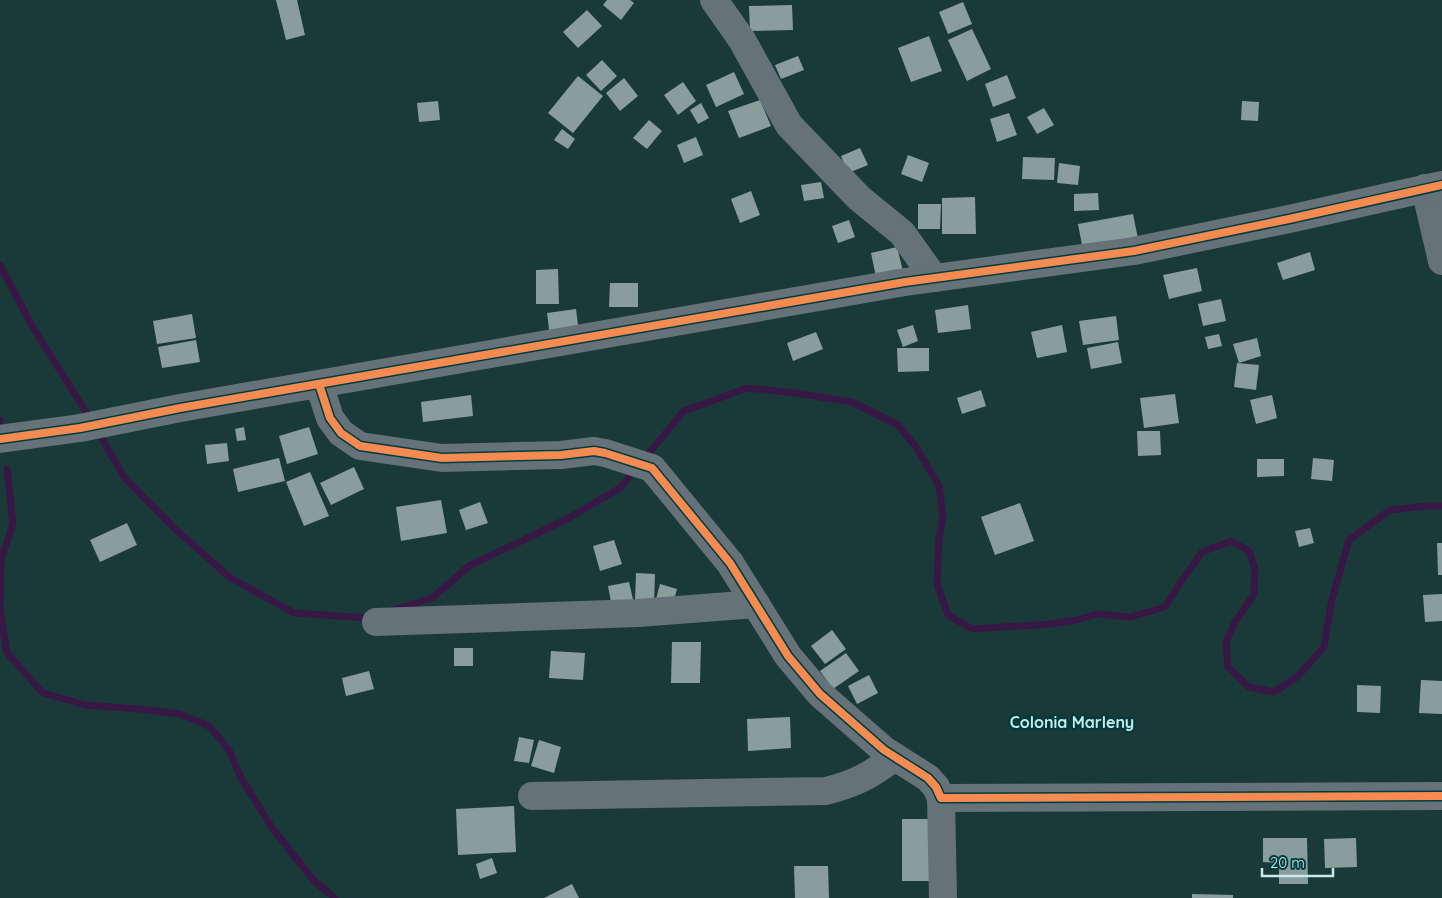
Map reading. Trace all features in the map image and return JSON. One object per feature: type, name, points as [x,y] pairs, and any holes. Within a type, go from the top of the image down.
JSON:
[{"type":"street","points":[[714,0],[742,40],[789,125],[859,198],[902,233],[934,278]]},
{"type":"street","points":[[0,439],[80,428],[180,408],[934,278],[1134,251],[1289,219],[1434,186],[1442,261]]},
{"type":"street","points":[[319,384],[330,418],[341,433],[360,446],[442,458],[561,455],[594,451],[652,468],[730,563],[788,656],[820,694],[884,750],[928,778],[936,787],[941,798],[943,898]]},
{"type":"street","points":[[376,622],[638,613],[756,604]]},
{"type":"street","points":[[532,796],[826,790],[848,785],[869,776],[895,757]]},
{"type":"street","points":[[941,798],[1442,796]]},
{"type":"building","points":[[276,0],[297,0],[305,35],[286,40]]},
{"type":"building","points":[[607,0],[630,0],[634,3],[621,20],[603,5]]},
{"type":"building","points":[[963,2],[972,24],[948,34],[939,12]]},
{"type":"building","points":[[792,5],[793,30],[750,31],[749,6]]},
{"type":"building","points":[[587,10],[602,26],[578,48],[563,32]]},
{"type":"building","points":[[972,29],[991,69],[967,81],[948,40]]},
{"type":"building","points":[[929,36],[942,71],[911,82],[898,48]]},
{"type":"building","points":[[798,56],[804,70],[781,79],[775,65]]},
{"type":"building","points":[[602,60],[617,76],[601,91],[586,75]]},
{"type":"building","points":[[734,72],[744,94],[716,107],[706,85]]},
{"type":"building","points":[[1007,75],[1016,98],[993,107],[985,84]]},
{"type":"building","points":[[578,76],[603,96],[573,133],[548,113]]},
{"type":"building","points":[[624,78],[638,96],[620,111],[606,93]]},
{"type":"building","points":[[683,82],[696,101],[678,115],[664,95]]},
{"type":"building","points":[[760,100],[771,126],[739,138],[728,111]]},
{"type":"building","points":[[438,101],[440,120],[419,122],[417,103]]},
{"type":"building","points":[[1242,101],[1259,102],[1258,121],[1241,120]]},
{"type":"building","points":[[701,103],[709,118],[698,124],[690,110]]},
{"type":"building","points":[[1044,108],[1054,125],[1037,134],[1027,117]]},
{"type":"building","points":[[1009,113],[1017,135],[997,142],[990,119]]},
{"type":"building","points":[[649,120],[662,131],[647,149],[633,138]]},
{"type":"building","points":[[562,129],[575,139],[568,149],[554,140]]},
{"type":"building","points":[[696,137],[703,155],[684,163],[677,145]]},
{"type":"building","points":[[860,148],[868,165],[848,173],[841,156]]},
{"type":"building","points":[[908,155],[929,163],[922,182],[901,174]]},
{"type":"building","points":[[1023,157],[1055,158],[1054,180],[1022,179]]},
{"type":"building","points":[[1059,163],[1080,166],[1078,185],[1057,183]]},
{"type":"building","points":[[821,182],[824,198],[804,201],[801,185]]},
{"type":"building","points":[[751,191],[760,215],[740,223],[731,199]]},
{"type":"building","points":[[1098,193],[1099,210],[1074,211],[1074,194]]},
{"type":"building","points":[[975,197],[976,234],[942,234],[942,198]]},
{"type":"building","points":[[918,204],[941,204],[940,229],[918,229]]},
{"type":"building","points":[[1133,214],[1138,239],[1083,250],[1078,224]]},
{"type":"building","points":[[849,220],[855,237],[838,243],[832,226]]},
{"type":"building","points":[[897,247],[903,271],[876,277],[871,253]]},
{"type":"building","points":[[1310,252],[1315,270],[1283,280],[1277,263]]},
{"type":"building","points":[[1197,268],[1202,291],[1169,299],[1163,275]]},
{"type":"building","points":[[558,269],[559,304],[536,304],[536,270]]},
{"type":"building","points":[[610,283],[638,283],[638,307],[609,307]]},
{"type":"building","points":[[1221,299],[1226,321],[1203,326],[1198,304]]},
{"type":"building","points":[[968,305],[971,329],[938,333],[935,310]]},
{"type":"building","points":[[576,309],[579,333],[550,337],[547,313]]},
{"type":"building","points":[[192,314],[196,338],[157,344],[153,321]]},
{"type":"building","points":[[1116,316],[1119,340],[1083,345],[1079,321]]},
{"type":"building","points":[[913,325],[918,341],[903,347],[897,330]]},
{"type":"building","points":[[1062,325],[1067,352],[1037,358],[1031,332]]},
{"type":"building","points":[[816,332],[823,349],[793,361],[787,343]]},
{"type":"building","points":[[1219,334],[1222,346],[1208,349],[1205,337]]},
{"type":"building","points":[[1257,338],[1261,356],[1239,363],[1233,344]]},
{"type":"building","points":[[196,340],[200,362],[162,368],[158,347]]},
{"type":"building","points":[[1118,342],[1122,363],[1091,369],[1087,348]]},
{"type":"building","points":[[897,348],[929,348],[929,371],[898,372]]},
{"type":"building","points":[[1237,363],[1259,365],[1256,390],[1234,387]]},
{"type":"building","points":[[981,390],[986,406],[962,414],[957,398]]},
{"type":"building","points":[[1175,394],[1179,423],[1144,428],[1140,398]]},
{"type":"building","points":[[471,395],[473,416],[423,422],[421,402]]},
{"type":"building","points":[[1272,395],[1277,418],[1256,424],[1250,400]]},
{"type":"building","points":[[244,427],[246,440],[237,441],[235,429]]},
{"type":"building","points":[[309,427],[318,454],[287,464],[279,436]]},
{"type":"building","points":[[1137,431],[1160,431],[1161,455],[1138,456]]},
{"type":"building","points":[[227,443],[229,461],[207,464],[205,445]]},
{"type":"building","points":[[279,458],[285,481],[238,492],[233,469]]},
{"type":"building","points":[[1313,458],[1334,460],[1332,481],[1311,479]]},
{"type":"building","points":[[1257,459],[1284,459],[1284,476],[1257,477]]},
{"type":"building","points":[[354,467],[364,489],[331,505],[320,483]]},
{"type":"building","points":[[310,472],[329,516],[304,526],[286,482]]},
{"type":"building","points":[[441,500],[447,533],[401,541],[396,507]]},
{"type":"building","points":[[480,502],[488,523],[466,530],[459,510]]},
{"type":"building","points":[[1020,503],[1034,541],[995,555],[981,517]]},
{"type":"building","points":[[127,523],[137,545],[100,562],[90,540]]},
{"type":"building","points":[[1310,528],[1314,543],[1299,547],[1295,531]]},
{"type":"building","points":[[614,540],[622,564],[600,571],[593,546]]},
{"type":"building","points":[[1437,543],[1442,543],[1442,575],[1438,575]]},
{"type":"building","points":[[636,573],[655,574],[654,603],[635,602]]},
{"type":"building","points":[[629,582],[635,608],[613,613],[608,586]]},
{"type":"building","points":[[660,584],[677,589],[673,604],[656,599]]},
{"type":"building","points":[[1442,594],[1442,621],[1425,622],[1423,595]]},
{"type":"building","points":[[832,630],[846,649],[825,664],[811,646]]},
{"type":"building","points":[[672,642],[701,642],[700,683],[671,683]]},
{"type":"building","points":[[454,648],[473,648],[473,666],[454,666]]},
{"type":"building","points":[[551,651],[585,653],[583,680],[549,678]]},
{"type":"building","points":[[846,653],[859,671],[833,689],[820,671]]},
{"type":"building","points":[[369,671],[374,689],[346,696],[342,678]]},
{"type":"building","points":[[869,675],[878,693],[857,704],[848,686]]},
{"type":"building","points":[[1421,680],[1442,681],[1442,714],[1419,713]]},
{"type":"building","points":[[1357,685],[1381,686],[1380,713],[1357,712]]},
{"type":"building","points":[[790,717],[791,748],[748,751],[747,719]]},
{"type":"building","points":[[519,737],[534,740],[529,763],[514,761]]},
{"type":"building","points":[[539,740],[561,747],[554,773],[531,766]]},
{"type":"building","points":[[514,806],[516,852],[458,855],[456,809]]},
{"type":"building","points":[[902,819],[931,819],[931,881],[902,881]]},
{"type":"building","points":[[1263,838],[1307,838],[1308,884],[1279,884],[1279,863],[1263,862]]},
{"type":"building","points":[[1356,838],[1357,867],[1325,868],[1324,839]]},
{"type":"building","points":[[492,858],[497,873],[480,879],[476,864]]},
{"type":"building","points":[[794,866],[828,866],[829,898],[795,898]]},
{"type":"building","points":[[572,884],[579,898],[544,898]]},
{"type":"building","points":[[1192,894],[1233,895],[1233,898],[1192,898]]},
{"type":"waterway","points":[[0,265],[32,326],[91,420]]},
{"type":"waterway","points":[[644,459],[684,411],[747,388],[796,393],[852,402],[898,425],[916,447],[939,486],[943,517],[939,539],[937,584],[948,615],[972,629],[1050,624],[1097,614],[1130,617],[1165,607],[1202,552],[1231,541],[1249,551],[1255,569],[1254,594],[1235,622],[1226,643],[1228,667],[1249,687],[1274,692],[1297,677],[1324,647],[1332,599],[1349,540],[1390,510],[1442,506]]},
{"type":"waterway","points":[[0,420],[0,425]]},
{"type":"waterway","points":[[98,432],[124,477],[172,526],[229,577],[294,613],[371,617]]},
{"type":"waterway","points":[[7,469],[13,524],[1,559],[0,610],[7,653],[43,693],[85,705],[180,714],[209,726],[229,750],[241,778],[273,829],[314,881],[335,898]]},
{"type":"waterway","points":[[393,610],[432,598],[469,566],[567,519],[620,488],[635,469]]},
{"type":"cycle path","points":[[0,439],[80,428],[180,408],[905,282],[1134,251],[1442,185]]},
{"type":"cycle path","points":[[319,384],[330,418],[341,433],[360,446],[442,458],[561,455],[594,451],[652,468],[730,563],[788,656],[820,694],[884,750],[928,778],[936,787],[941,798],[1442,796]]},
{"type":"district","name":"Colonia Marleny","points":[[1072,722]]}]
